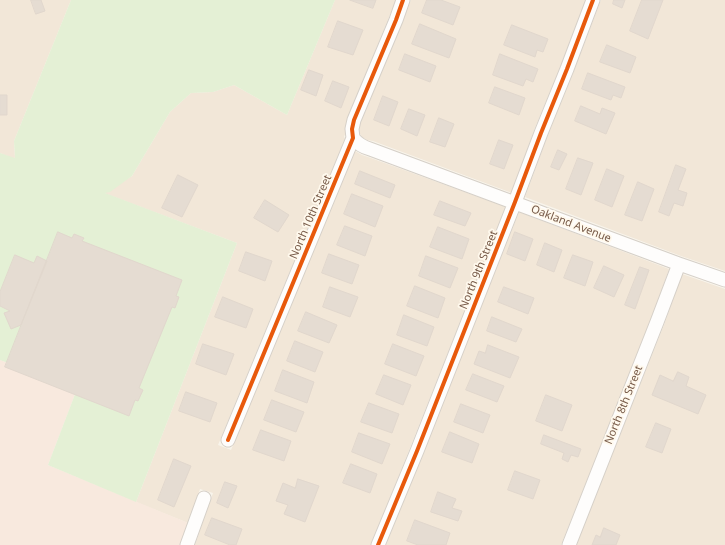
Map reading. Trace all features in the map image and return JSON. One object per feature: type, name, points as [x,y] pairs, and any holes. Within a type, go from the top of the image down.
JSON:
[{"type":"street","name":"North 10th Street","points":[[228,440],[353,138],[352,129],[354,120],[403,0]]},
{"type":"street","name":"North 9th Street","points":[[378,545],[515,202],[593,0]]},
{"type":"street","name":"Oakland Avenue","points":[[353,138],[364,148],[725,280]]},
{"type":"street","name":"North 8th Street","points":[[569,545],[679,264]]},
{"type":"street","points":[[187,545],[204,498]]},
{"type":"shaded area","points":[[0,0],[71,0],[14,141],[15,159],[0,153]]},
{"type":"shaded area","points":[[335,0],[396,0],[348,117],[345,127],[345,139],[218,445],[231,450],[355,151],[362,155],[506,207],[371,545],[195,545],[213,493],[200,489],[188,523],[136,502],[237,243],[104,193],[132,176],[170,112],[191,93],[213,92],[234,85],[287,115]]},
{"type":"shaded area","points":[[411,0],[586,0],[561,66],[534,130],[512,193],[367,140],[360,134],[359,128],[361,122]]},
{"type":"shaded area","points":[[601,0],[725,0],[725,271],[681,256],[525,197]]},
{"type":"shaded area","points":[[519,212],[669,269],[651,320],[561,545],[386,545],[423,453]]},
{"type":"shaded area","points":[[682,274],[725,289],[725,545],[576,545],[664,325]]},
{"type":"shaded area","points":[[0,360],[77,389],[48,465],[188,523],[180,545],[0,545]]},
{"type":"green space","points":[[71,0],[335,0],[287,115],[234,85],[213,92],[191,93],[170,112],[132,176],[110,192],[105,193],[237,243],[136,502],[48,465],[77,389],[0,360],[0,153],[15,158],[14,141]]},
{"type":"building","points":[[31,0],[41,0],[45,11],[36,14]]},
{"type":"building","points":[[350,0],[376,0],[373,8]]},
{"type":"building","points":[[427,0],[441,0],[460,7],[453,25],[422,13]]},
{"type":"building","points":[[614,0],[625,0],[622,8],[613,4]]},
{"type":"building","points":[[642,0],[663,0],[648,39],[630,31]]},
{"type":"building","points":[[338,21],[363,30],[353,55],[328,47]]},
{"type":"building","points":[[420,24],[456,39],[449,58],[412,44]]},
{"type":"building","points":[[512,25],[548,39],[543,52],[537,50],[535,57],[504,45]]},
{"type":"building","points":[[607,45],[636,57],[630,73],[600,62]]},
{"type":"building","points":[[405,54],[436,66],[430,82],[399,70]]},
{"type":"building","points":[[500,54],[538,69],[533,82],[526,79],[523,86],[493,75]]},
{"type":"building","points":[[309,70],[323,75],[316,96],[301,90]]},
{"type":"building","points":[[588,73],[625,87],[621,98],[613,95],[611,100],[582,89]]},
{"type":"building","points":[[333,81],[349,87],[341,108],[325,101]]},
{"type":"building","points":[[495,87],[525,98],[519,115],[489,103]]},
{"type":"building","points":[[0,95],[7,95],[7,115],[0,115]]},
{"type":"building","points":[[383,96],[398,102],[389,126],[374,120]]},
{"type":"building","points":[[581,106],[600,114],[602,108],[615,113],[606,134],[575,121]]},
{"type":"building","points":[[409,109],[425,115],[417,136],[401,129]]},
{"type":"building","points":[[439,118],[454,124],[445,147],[430,142]]},
{"type":"building","points":[[499,140],[513,145],[504,169],[490,164]]},
{"type":"building","points":[[558,150],[567,154],[559,170],[551,167]]},
{"type":"building","points":[[578,158],[593,163],[581,195],[566,189]]},
{"type":"building","points":[[676,165],[686,169],[678,190],[687,193],[683,206],[674,203],[669,216],[659,212]]},
{"type":"building","points":[[607,169],[624,176],[612,207],[595,200]]},
{"type":"building","points":[[360,171],[395,185],[390,198],[355,184]]},
{"type":"building","points":[[178,175],[198,185],[182,217],[162,208]]},
{"type":"building","points":[[638,182],[654,189],[642,221],[625,215]]},
{"type":"building","points":[[352,194],[383,206],[375,227],[344,214]]},
{"type":"building","points":[[265,200],[289,215],[278,232],[254,218]]},
{"type":"building","points":[[440,201],[471,213],[465,226],[434,215]]},
{"type":"building","points":[[345,226],[372,236],[365,256],[337,245]]},
{"type":"building","points":[[438,227],[469,239],[462,259],[430,247]]},
{"type":"building","points":[[58,232],[72,238],[74,234],[84,238],[82,241],[182,280],[176,296],[179,297],[175,308],[172,307],[139,388],[143,390],[138,401],[135,400],[129,416],[5,367]]},
{"type":"building","points":[[515,232],[533,239],[525,261],[507,254]]},
{"type":"building","points":[[545,243],[562,250],[554,272],[537,265]]},
{"type":"building","points":[[246,252],[272,261],[265,281],[239,271]]},
{"type":"building","points":[[329,254],[359,265],[352,284],[322,273]]},
{"type":"building","points":[[15,255],[34,263],[37,256],[47,261],[21,325],[11,329],[4,313],[10,311],[0,306],[0,292]]},
{"type":"building","points":[[573,255],[593,262],[585,286],[564,278]]},
{"type":"building","points":[[426,256],[458,268],[450,288],[419,276]]},
{"type":"building","points":[[604,266],[624,275],[614,297],[594,288]]},
{"type":"building","points":[[640,267],[649,270],[635,309],[625,305]]},
{"type":"building","points":[[415,286],[445,298],[438,318],[407,306]]},
{"type":"building","points":[[330,287],[358,297],[350,317],[323,307]]},
{"type":"building","points":[[504,287],[534,298],[528,314],[498,302]]},
{"type":"building","points":[[223,297],[253,309],[246,328],[215,317]]},
{"type":"building","points":[[306,312],[337,325],[329,343],[298,331]]},
{"type":"building","points":[[404,315],[434,327],[427,346],[397,335]]},
{"type":"building","points":[[492,317],[522,329],[516,342],[487,331]]},
{"type":"building","points":[[295,341],[323,352],[315,372],[287,361]]},
{"type":"building","points":[[203,344],[234,354],[226,375],[196,364]]},
{"type":"building","points":[[393,344],[424,356],[416,376],[385,364]]},
{"type":"building","points":[[488,345],[519,357],[510,378],[474,364],[479,351],[485,353]]},
{"type":"building","points":[[283,370],[314,382],[307,403],[275,391]]},
{"type":"building","points":[[678,372],[689,377],[686,386],[706,395],[698,414],[652,395],[660,375],[673,381]]},
{"type":"building","points":[[473,374],[504,386],[497,402],[466,390]]},
{"type":"building","points":[[384,375],[411,385],[403,405],[376,394]]},
{"type":"building","points":[[186,392],[217,403],[210,422],[179,411]]},
{"type":"building","points":[[546,395],[572,405],[562,431],[536,421]]},
{"type":"building","points":[[272,400],[304,412],[296,432],[264,420]]},
{"type":"building","points":[[369,403],[399,414],[392,433],[361,422]]},
{"type":"building","points":[[461,404],[490,415],[483,433],[454,422]]},
{"type":"building","points":[[656,423],[671,429],[662,453],[646,447]]},
{"type":"building","points":[[261,430],[291,441],[284,461],[253,450]]},
{"type":"building","points":[[450,432],[479,444],[472,463],[442,452]]},
{"type":"building","points":[[359,433],[390,444],[382,464],[352,452]]},
{"type":"building","points":[[544,435],[581,449],[578,457],[571,455],[568,462],[562,459],[564,453],[541,444]]},
{"type":"building","points":[[174,459],[191,466],[174,507],[158,500]]},
{"type":"building","points":[[351,464],[377,474],[370,493],[343,483]]},
{"type":"building","points":[[515,471],[540,480],[533,499],[508,490]]},
{"type":"building","points":[[298,479],[319,486],[305,522],[284,514],[288,505],[276,501],[283,483],[295,488]]},
{"type":"building","points":[[225,482],[237,486],[228,508],[217,503]]},
{"type":"building","points":[[438,492],[456,499],[452,508],[462,511],[458,521],[431,512]]},
{"type":"building","points":[[212,518],[242,529],[236,545],[230,545],[205,535]]},
{"type":"building","points":[[415,520],[450,533],[446,545],[418,545],[407,541]]},
{"type":"building","points":[[604,528],[620,535],[616,545],[592,545],[596,535],[600,537]]},
{"type":"cycle path","points":[[228,440],[353,138],[352,129],[354,120],[403,0]]},
{"type":"cycle path","points":[[378,545],[417,451],[593,0]]}]
